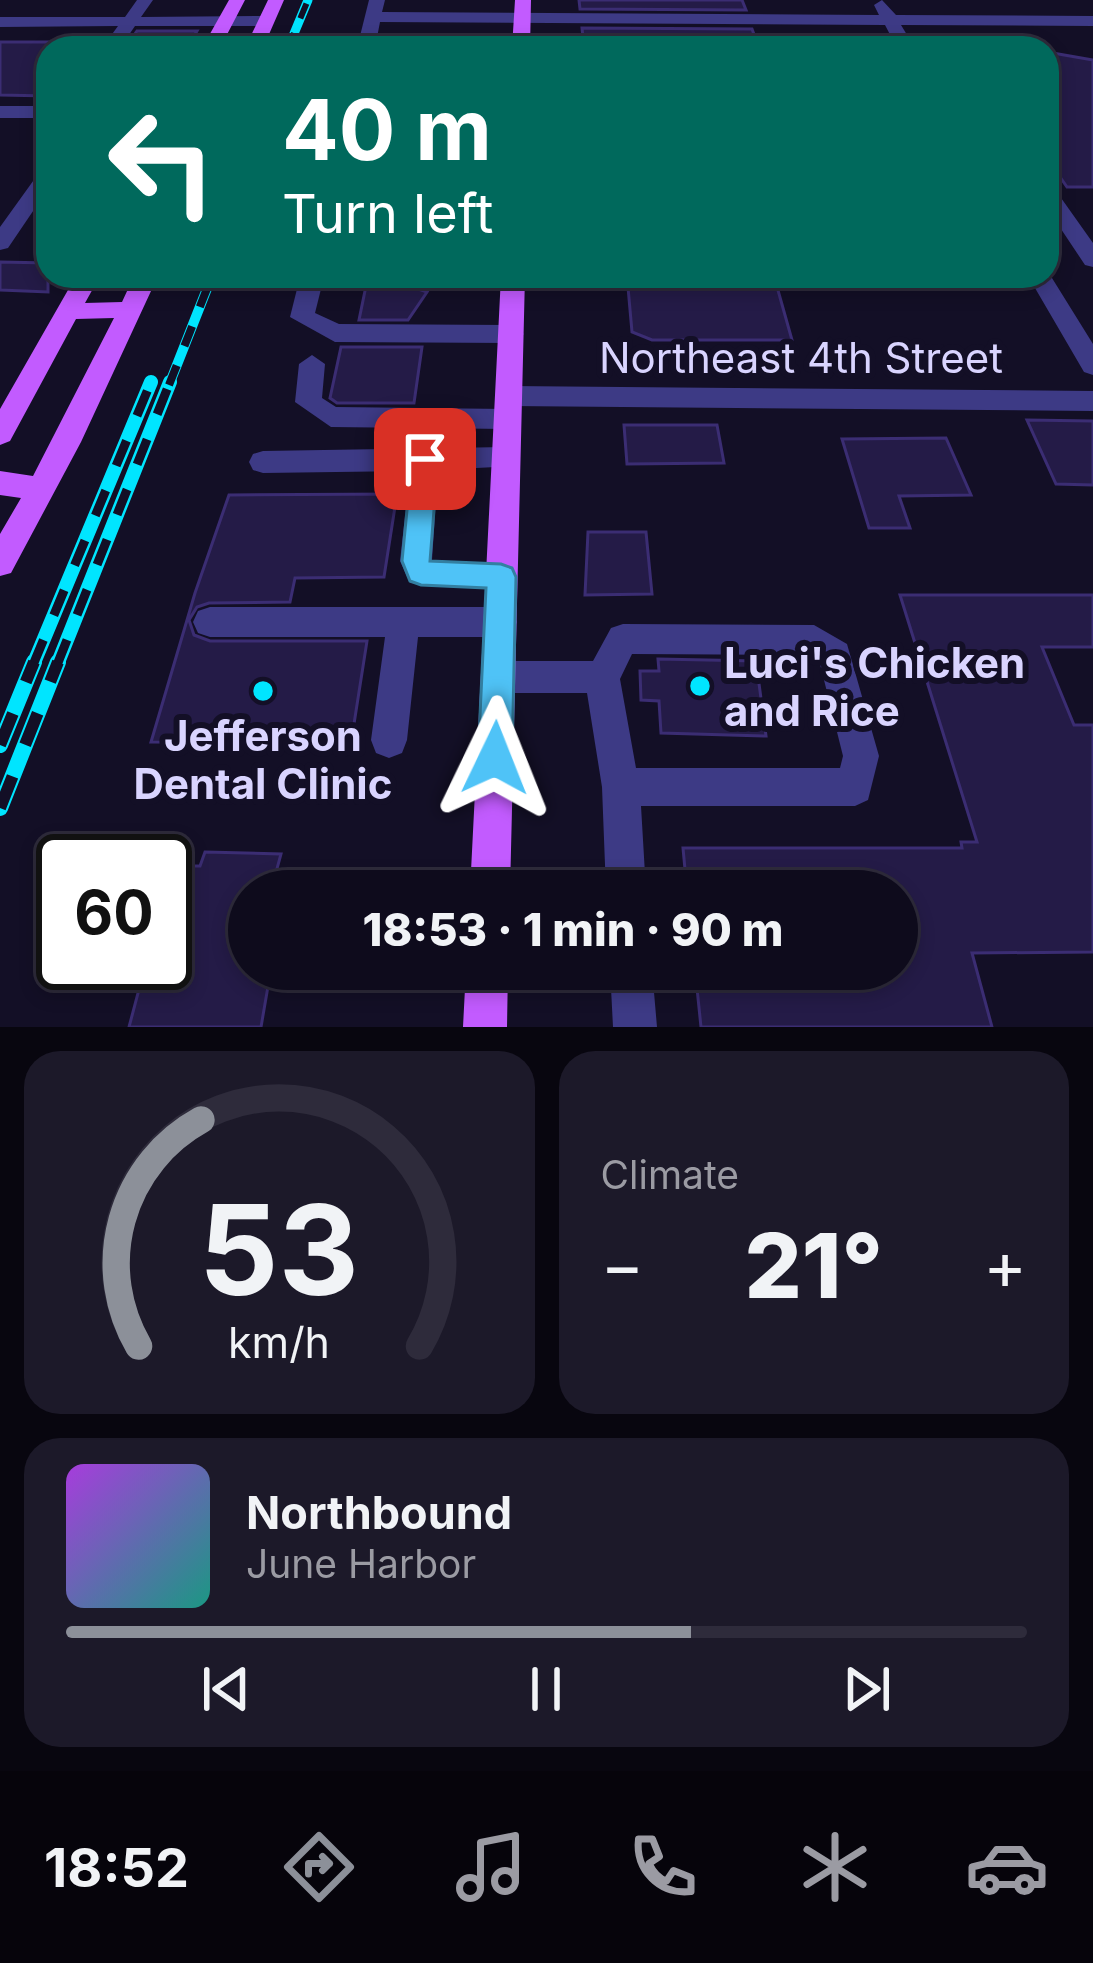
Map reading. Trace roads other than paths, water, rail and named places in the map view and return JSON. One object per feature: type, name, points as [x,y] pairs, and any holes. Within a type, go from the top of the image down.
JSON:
[{"type":"main road","points":[[218,36],[237,0]]},
{"type":"main road","points":[[259,36],[276,0]]},
{"type":"main road","points":[[0,434],[82,288]]},
{"type":"main road","points":[[0,563],[140,288]]},
{"type":"main road","points":[[491,870],[513,288]]},
{"type":"main road","points":[[70,310],[130,310]]},
{"type":"main road","points":[[0,483],[41,489]]},
{"type":"main road","points":[[485,1027],[486,990]]},
{"type":"street","points":[[0,20],[17,0]]},
{"type":"street","points":[[120,36],[145,0]]},
{"type":"street","points":[[656,0],[660,19]]},
{"type":"street","points":[[795,0],[804,20]]},
{"type":"street","points":[[836,0],[846,20]]},
{"type":"street","points":[[879,0],[899,36]]},
{"type":"street","points":[[993,1],[1006,21]]},
{"type":"street","points":[[375,8],[523,9],[660,19],[1093,21]]},
{"type":"street","points":[[0,20],[266,21]]},
{"type":"street","points":[[0,112],[36,112]]},
{"type":"street","points":[[0,243],[36,191]]},
{"type":"street","points":[[1059,210],[1093,260]]},
{"type":"street","points":[[309,288],[302,317],[335,333],[511,334]]},
{"type":"street","points":[[1047,288],[1093,366]]},
{"type":"street","name":"Northeast 4th Street","points":[[312,364],[308,402],[331,417],[508,408],[1093,401]]},
{"type":"street","points":[[263,462],[506,458]]},
{"type":"street","points":[[425,459],[416,561],[421,573],[501,577]]},
{"type":"street","points":[[211,622],[500,622]]},
{"type":"street","points":[[389,740],[403,622]]},
{"type":"street","points":[[621,787],[855,787],[861,756],[835,655],[814,640],[623,639],[602,677],[621,787],[625,870]]},
{"type":"street","points":[[498,677],[602,677]]},
{"type":"street","points":[[632,990],[635,1027]]},
{"type":"railway","points":[[293,36],[308,0]]},
{"type":"railway","points":[[169,385],[207,288]]},
{"type":"railway","points":[[33,665],[151,382]]},
{"type":"railway","points":[[57,665],[170,382]]},
{"type":"railway","points":[[0,745],[34,662]]},
{"type":"railway","points":[[0,808],[58,662]]},
{"type":"place","name":"Luci's Chicken and Rice","points":[[700,686]]},
{"type":"place","name":"Jefferson Dental Clinic","points":[[263,691]]}]
